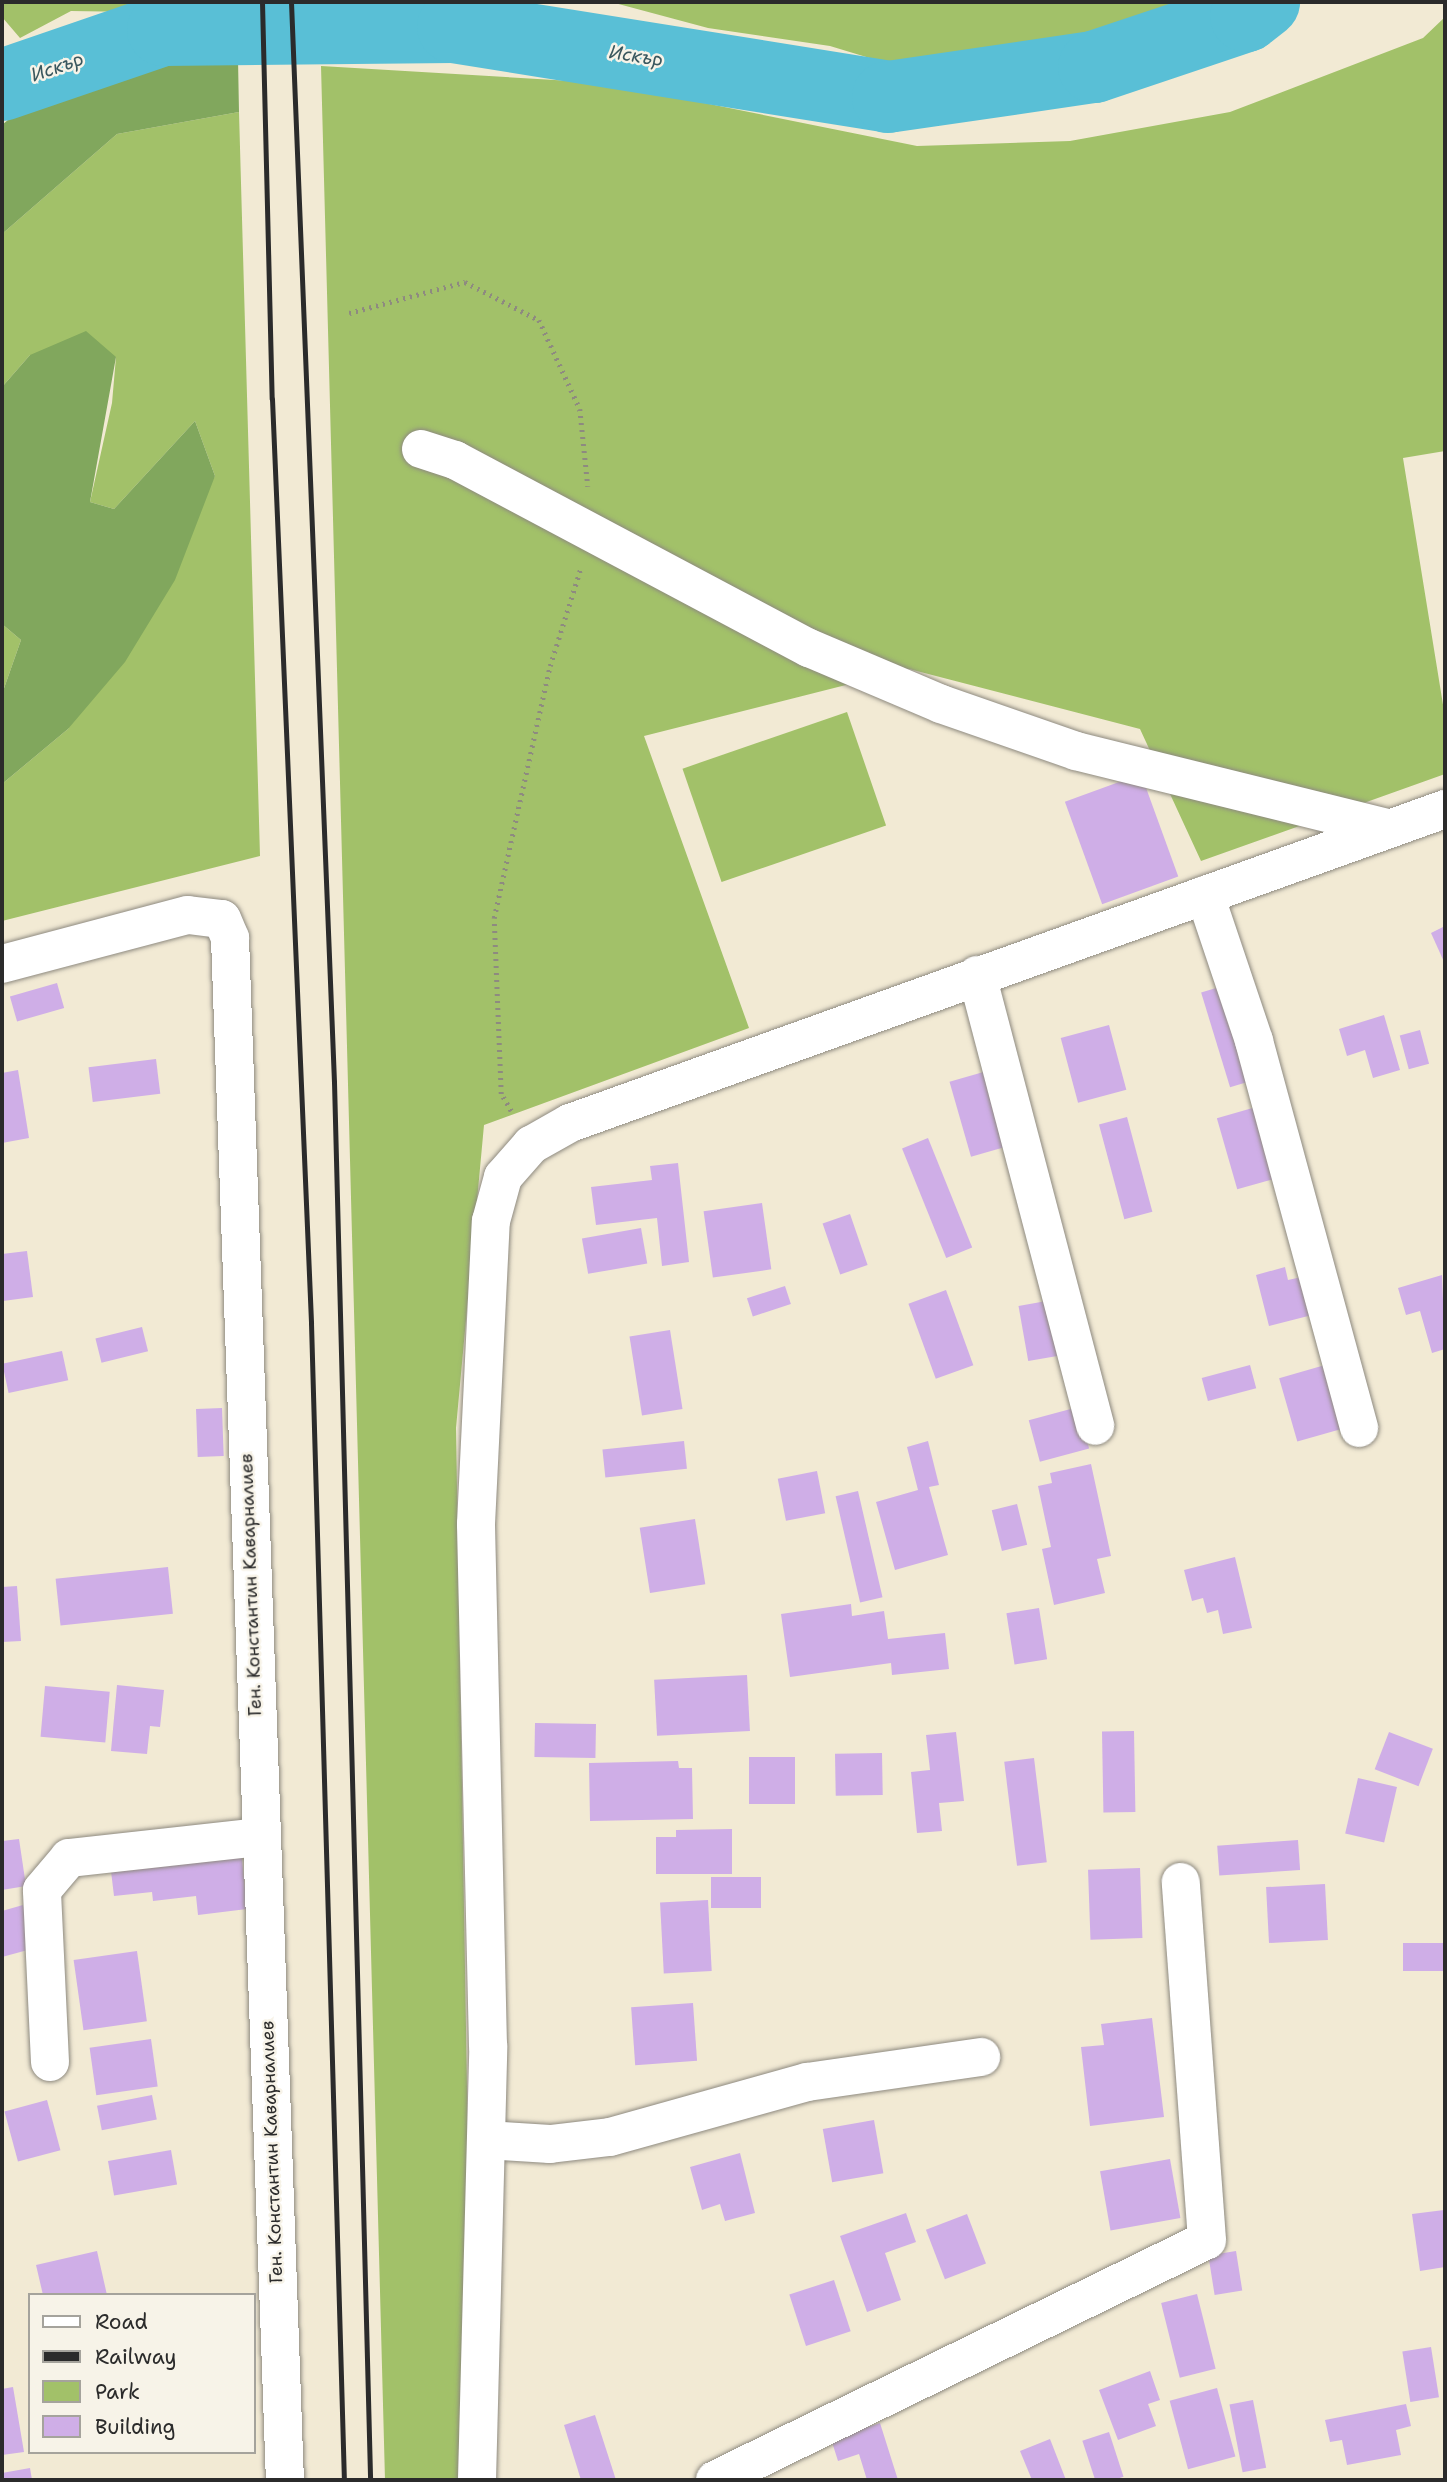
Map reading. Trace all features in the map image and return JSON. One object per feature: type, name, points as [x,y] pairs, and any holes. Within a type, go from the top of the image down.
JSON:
[{"type":"street","points":[[421,449],[455,460],[809,648],[941,704],[1076,751],[1388,828]]},
{"type":"street","points":[[506,2480],[478,2468],[486,2140],[476,1524],[491,1221],[503,1177],[531,1146],[570,1123],[1445,809]]},
{"type":"street","points":[[1205,895],[1254,1041],[1359,1428]]},
{"type":"street","name":"Ген. Константин Каварналиев","points":[[2,964],[188,915],[222,919],[230,938],[285,2480]]},
{"type":"street","points":[[977,975],[1095,1426]]},
{"type":"street","points":[[50,2062],[42,1890],[69,1858],[260,1837]]},
{"type":"street","points":[[715,2480],[1207,2240],[1181,1882]]},
{"type":"street","points":[[486,2140],[550,2144],[610,2137],[807,2082],[981,2057]]},
{"type":"path","points":[[349,313],[465,282],[539,320],[580,409],[592,533],[550,666],[494,918],[501,1094],[531,1146]]},
{"type":"green space","points":[[2,2],[237,3],[201,13],[71,11],[20,38],[2,17]]},
{"type":"green space","points":[[611,2],[1186,2],[1129,34],[896,66],[830,46],[708,28]]},
{"type":"green space","points":[[1445,17],[1445,451],[1403,458],[1445,717],[1445,774],[1201,861],[1140,729],[909,669],[644,736],[749,1028],[484,1125],[456,1428],[468,2147],[458,2480],[385,2480],[321,66],[605,83],[917,146],[1070,141],[1230,112],[1423,38]]},
{"type":"green space","points":[[238,59],[239,112],[117,134],[2,234],[2,125],[28,103],[101,71]]},
{"type":"green space","points":[[239,112],[260,856],[2,921],[2,784],[68,729],[215,476],[195,421],[114,509],[90,502],[112,403],[116,357],[30,355],[2,387],[2,234],[117,134]]},
{"type":"green space","points":[[86,331],[116,357],[90,502],[114,509],[195,421],[215,476],[175,580],[125,662],[68,729],[2,784],[2,694],[21,640],[2,624],[2,387],[30,355]]},
{"type":"green space","points":[[2,624],[21,640],[2,694]]},
{"type":"green space","points":[[847,712],[886,825],[722,882],[682,769]]},
{"type":"building","points":[[1141,774],[1178,876],[1102,904],[1065,802]]},
{"type":"building","points":[[1445,926],[1445,964],[1431,933]]},
{"type":"building","points":[[57,983],[64,1008],[17,1021],[10,997]]},
{"type":"building","points":[[1226,985],[1255,1080],[1230,1087],[1201,993]]},
{"type":"building","points":[[1384,1015],[1400,1070],[1373,1078],[1365,1050],[1347,1056],[1339,1029]]},
{"type":"building","points":[[1109,1025],[1126,1090],[1078,1103],[1061,1038]]},
{"type":"building","points":[[1420,1030],[1429,1064],[1409,1069],[1400,1035]]},
{"type":"building","points":[[156,1059],[160,1094],[93,1102],[89,1067]]},
{"type":"building","points":[[18,1070],[29,1138],[2,1143],[2,1073]]},
{"type":"building","points":[[987,1071],[1008,1146],[971,1157],[950,1082]]},
{"type":"building","points":[[1263,1105],[1283,1176],[1237,1189],[1217,1118]]},
{"type":"building","points":[[1127,1117],[1152,1212],[1124,1219],[1099,1125]]},
{"type":"building","points":[[928,1138],[972,1247],[946,1258],[902,1148]]},
{"type":"building","points":[[678,1163],[689,1262],[662,1266],[657,1218],[596,1225],[591,1187],[652,1180],[650,1166]]},
{"type":"building","points":[[762,1203],[771,1269],[713,1278],[704,1211]]},
{"type":"building","points":[[850,1214],[868,1265],[840,1274],[823,1223]]},
{"type":"building","points":[[641,1228],[647,1263],[588,1274],[582,1238]]},
{"type":"building","points":[[27,1251],[33,1297],[3,1301],[2,1254]]},
{"type":"building","points":[[1285,1267],[1288,1280],[1306,1276],[1316,1314],[1269,1326],[1256,1275]]},
{"type":"building","points":[[1442,1275],[1445,1349],[1432,1353],[1420,1311],[1406,1315],[1398,1288]]},
{"type":"building","points":[[785,1286],[791,1304],[753,1316],[747,1298]]},
{"type":"building","points":[[946,1290],[973,1365],[936,1379],[908,1304]]},
{"type":"building","points":[[1052,1300],[1062,1355],[1028,1361],[1019,1306]]},
{"type":"building","points":[[142,1327],[148,1351],[101,1363],[95,1339]]},
{"type":"building","points":[[670,1330],[683,1409],[642,1415],[630,1336]]},
{"type":"building","points":[[62,1351],[68,1380],[9,1393],[2,1364]]},
{"type":"building","points":[[1332,1363],[1350,1426],[1297,1442],[1279,1378]]},
{"type":"building","points":[[1250,1365],[1256,1388],[1208,1401],[1202,1378]]},
{"type":"building","points":[[1078,1407],[1089,1449],[1040,1462],[1029,1420]]},
{"type":"building","points":[[222,1408],[224,1456],[198,1457],[196,1409]]},
{"type":"building","points":[[684,1441],[687,1469],[605,1477],[602,1450]]},
{"type":"building","points":[[928,1441],[939,1485],[929,1487],[948,1555],[895,1570],[876,1502],[918,1490],[907,1447]]},
{"type":"building","points":[[1091,1464],[1111,1556],[1097,1559],[1105,1593],[1054,1605],[1042,1549],[1051,1547],[1038,1486],[1052,1483],[1050,1473]]},
{"type":"building","points":[[817,1471],[825,1513],[786,1521],[778,1479]]},
{"type":"building","points":[[858,1491],[883,1597],[860,1602],[836,1496]]},
{"type":"building","points":[[1017,1504],[1027,1545],[1002,1551],[992,1510]]},
{"type":"building","points":[[695,1519],[705,1584],[650,1593],[640,1528]]},
{"type":"building","points":[[1235,1557],[1252,1628],[1223,1634],[1218,1610],[1207,1613],[1203,1598],[1192,1601],[1184,1570]]},
{"type":"building","points":[[168,1567],[173,1614],[61,1626],[56,1579]]},
{"type":"building","points":[[17,1586],[21,1641],[2,1642],[2,1587]]},
{"type":"building","points":[[851,1604],[852,1616],[884,1611],[888,1639],[945,1633],[949,1669],[892,1675],[891,1663],[790,1677],[781,1614]]},
{"type":"building","points":[[1039,1608],[1047,1659],[1015,1665],[1006,1613]]},
{"type":"building","points":[[747,1675],[750,1731],[657,1736],[654,1680]]},
{"type":"building","points":[[117,1685],[164,1690],[160,1727],[150,1726],[147,1754],[111,1751]]},
{"type":"building","points":[[45,1686],[110,1692],[105,1742],[41,1737]]},
{"type":"building","points":[[535,1723],[596,1724],[595,1758],[534,1757]]},
{"type":"building","points":[[1134,1731],[1135,1812],[1103,1813],[1102,1732]]},
{"type":"building","points":[[956,1732],[964,1801],[939,1803],[942,1831],[917,1833],[911,1772],[930,1770],[926,1735]]},
{"type":"building","points":[[1389,1732],[1433,1749],[1419,1786],[1375,1769]]},
{"type":"building","points":[[882,1753],[883,1795],[836,1796],[835,1754]]},
{"type":"building","points":[[749,1757],[795,1757],[795,1804],[749,1804]]},
{"type":"building","points":[[1034,1758],[1047,1862],[1017,1866],[1004,1762]]},
{"type":"building","points":[[678,1761],[679,1768],[692,1768],[693,1819],[590,1821],[589,1763]]},
{"type":"building","points":[[1358,1778],[1397,1787],[1384,1843],[1345,1834]]},
{"type":"building","points":[[732,1829],[732,1874],[656,1874],[656,1837],[676,1837],[676,1830]]},
{"type":"building","points":[[19,1839],[26,1886],[2,1890],[2,1841]]},
{"type":"building","points":[[1298,1840],[1300,1870],[1219,1876],[1217,1846]]},
{"type":"building","points":[[241,1849],[247,1909],[198,1915],[196,1896],[153,1901],[152,1892],[114,1896],[110,1863]]},
{"type":"building","points":[[1140,1868],[1142,1938],[1090,1940],[1088,1870]]},
{"type":"building","points":[[711,1877],[761,1877],[761,1908],[711,1908]]},
{"type":"building","points":[[1325,1884],[1328,1940],[1269,1943],[1266,1887]]},
{"type":"building","points":[[708,1900],[712,1971],[664,1973],[660,1903]]},
{"type":"building","points":[[23,1905],[35,1948],[2,1957],[2,1911]]},
{"type":"building","points":[[1403,1943],[1445,1943],[1445,1971],[1403,1971]]},
{"type":"building","points":[[137,1951],[147,2021],[84,2030],[74,1960]]},
{"type":"building","points":[[693,2003],[697,2061],[635,2065],[631,2007]]},
{"type":"building","points":[[1152,2018],[1164,2117],[1090,2126],[1081,2047],[1104,2045],[1101,2024]]},
{"type":"building","points":[[151,2039],[158,2087],[96,2095],[90,2048]]},
{"type":"building","points":[[152,2095],[157,2120],[102,2130],[97,2106]]},
{"type":"building","points":[[47,2100],[60,2150],[18,2162],[4,2111]]},
{"type":"building","points":[[874,2120],[883,2173],[832,2182],[823,2129]]},
{"type":"building","points":[[171,2150],[177,2184],[114,2196],[108,2161]]},
{"type":"building","points":[[740,2153],[755,2213],[725,2221],[720,2204],[702,2210],[690,2167]]},
{"type":"building","points":[[1170,2159],[1180,2218],[1110,2230],[1100,2171]]},
{"type":"building","points":[[1444,2210],[1445,2267],[1420,2271],[1412,2214]]},
{"type":"building","points":[[906,2213],[916,2242],[885,2253],[901,2300],[867,2312],[840,2236]]},
{"type":"building","points":[[967,2214],[986,2263],[945,2279],[926,2230]]},
{"type":"building","points":[[97,2251],[107,2293],[43,2293],[36,2265]]},
{"type":"building","points":[[1236,2251],[1242,2291],[1215,2295],[1208,2255]]},
{"type":"building","points":[[834,2280],[851,2331],[806,2346],[789,2295]]},
{"type":"building","points":[[1197,2294],[1216,2369],[1180,2378],[1161,2303]]},
{"type":"building","points":[[1431,2347],[1439,2397],[1410,2402],[1402,2352]]},
{"type":"building","points":[[1150,2371],[1160,2400],[1148,2404],[1156,2426],[1118,2440],[1099,2390]]},
{"type":"building","points":[[13,2387],[24,2452],[2,2455],[2,2389]]},
{"type":"building","points":[[1217,2388],[1235,2457],[1188,2469],[1170,2401]]},
{"type":"building","points":[[1253,2400],[1266,2468],[1243,2472],[1229,2405]]},
{"type":"building","points":[[1406,2404],[1411,2426],[1396,2430],[1401,2455],[1347,2465],[1342,2440],[1330,2442],[1325,2420]]},
{"type":"building","points":[[595,2415],[616,2480],[581,2480],[564,2425]]},
{"type":"building","points":[[880,2423],[898,2480],[867,2480],[859,2454],[838,2461],[831,2439]]},
{"type":"building","points":[[1109,2432],[1124,2477],[1113,2480],[1095,2480],[1082,2441]]},
{"type":"building","points":[[1050,2439],[1066,2480],[1032,2480],[1020,2451]]},
{"type":"building","points":[[30,2468],[32,2480],[2,2480],[2,2473]]},
{"type":"waterway","name":"Искър","points":[[2,85],[163,30],[453,27],[888,97],[1094,67],[1246,16],[1264,2]]},
{"type":"railway","points":[[262,2],[272,399],[311,1323],[344,2480]]},
{"type":"railway","points":[[291,2],[334,1082],[370,2480]]}]
